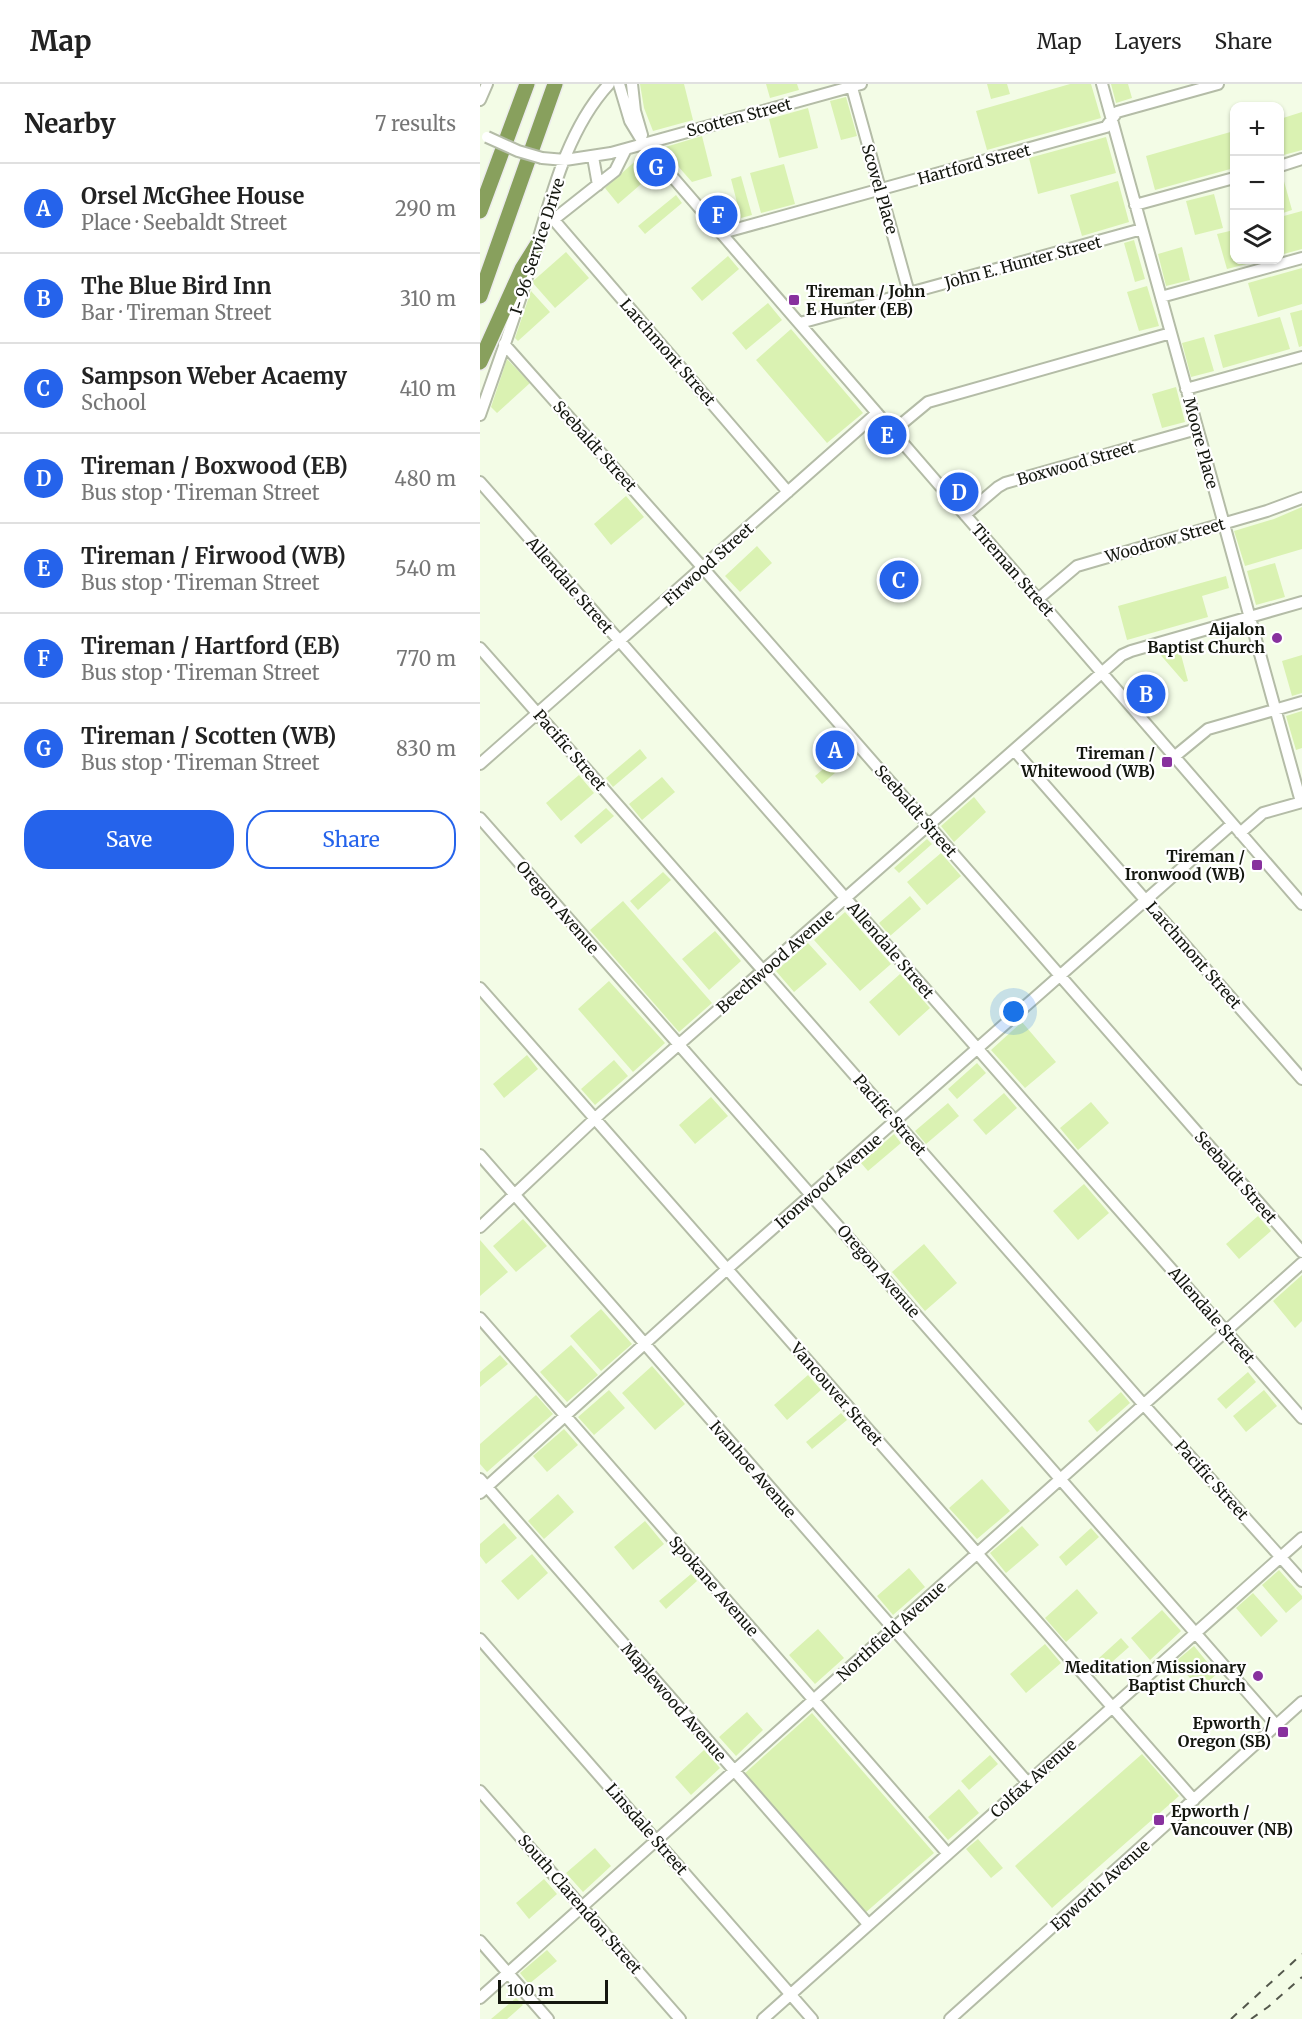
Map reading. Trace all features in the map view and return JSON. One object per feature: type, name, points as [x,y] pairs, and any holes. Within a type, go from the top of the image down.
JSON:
[{"type":"highway","points":[[480,211],[526,84]]},
{"type":"highway","points":[[480,296],[555,84]]},
{"type":"highway","points":[[480,362],[522,269],[537,245]]},
{"type":"street","points":[[480,100],[487,84]]},
{"type":"street","name":"I- 96 Service Drive","points":[[480,416],[537,245],[550,216],[565,160],[584,117],[609,84]]},
{"type":"street","name":"Tireman Street","points":[[619,84],[630,121],[644,144],[1302,904]]},
{"type":"street","name":"Tireman Street","points":[[632,84],[644,144]]},
{"type":"street","name":"Moore Place","points":[[1102,84],[1302,802]]},
{"type":"street","name":"Hartford Street","points":[[722,233],[1106,127],[1117,112],[1218,84]]},
{"type":"street","name":"Scotten Street","points":[[484,134],[518,151],[542,158],[565,160],[593,157],[854,85]]},
{"type":"street","name":"Scovel Place","points":[[854,85],[909,293]]},
{"type":"street","points":[[550,216],[598,185],[615,171],[626,149]]},
{"type":"street","points":[[593,157],[598,185]]},
{"type":"street","points":[[1284,165],[1302,159]]},
{"type":"street","points":[[1135,206],[1230,179]]},
{"type":"street","name":"Larchmont Street","points":[[550,216],[788,492]]},
{"type":"street","name":"John E. Hunter Street","points":[[800,323],[1142,229]]},
{"type":"street","points":[[1161,297],[1302,258]]},
{"type":"street","points":[[893,431],[928,402],[1171,333]]},
{"type":"street","name":"Seebaldt Street","points":[[504,344],[704,568],[1302,1252]]},
{"type":"street","points":[[1186,389],[1302,357]]},
{"type":"street","name":"Firwood Street","points":[[480,764],[877,413]]},
{"type":"street","name":"Boxwood Street","points":[[965,515],[1005,483],[1197,429]]},
{"type":"street","name":"Allendale Street","points":[[480,482],[1302,1418]]},
{"type":"street","name":"Woodrow Street","points":[[1038,599],[1077,566],[1267,511],[1302,498]]},
{"type":"street","name":"Beechwood Avenue","points":[[480,1227],[595,1119],[1122,655],[1302,602]]},
{"type":"street","name":"Pacific Street","points":[[480,648],[1144,1405],[1302,1581]]},
{"type":"street","points":[[1174,757],[1205,730],[1302,702]]},
{"type":"street","name":"Larchmont Street","points":[[1014,750],[1302,1079]]},
{"type":"street","points":[[1240,833],[1263,813],[1302,802]]},
{"type":"street","name":"Oregon Avenue","points":[[480,818],[1277,1726]]},
{"type":"street","name":"Ironwood Avenue","points":[[482,1486],[566,1416],[811,1195],[1232,824]]},
{"type":"street","name":"Vancouver Street","points":[[480,988],[1194,1800]]},
{"type":"street","name":"Ivanhoe Avenue","points":[[480,1155],[1028,1783]]},
{"type":"street","name":"Northfield Avenue","points":[[480,1998],[1302,1263]]},
{"type":"street","name":"Spokane Avenue","points":[[480,1318],[948,1854]]},
{"type":"street","name":"Maplewood Avenue","points":[[482,1486],[868,1924]]},
{"type":"street","name":"Colfax Avenue","points":[[763,2019],[1302,1538]]},
{"type":"street","name":"Linsdale Street","points":[[480,1639],[812,2019]]},
{"type":"street","name":"Epworth Avenue","points":[[950,2019],[1302,1702]]},
{"type":"street","name":"South Clarendon Street","points":[[480,1791],[680,2019]]},
{"type":"street","points":[[480,1941],[548,2019]]},
{"type":"green space","points":[[640,84],[684,84],[693,120],[653,131],[644,108]]},
{"type":"green space","points":[[766,84],[797,84],[799,90],[770,98]]},
{"type":"green space","points":[[987,84],[1007,84],[1010,94],[991,99]]},
{"type":"green space","points":[[1070,84],[1091,84],[1101,118],[987,150],[976,111]]},
{"type":"green space","points":[[1111,84],[1128,84],[1132,98],[1116,103]]},
{"type":"green space","points":[[846,97],[857,136],[841,140],[830,101]]},
{"type":"green space","points":[[808,108],[818,148],[779,158],[769,119]]},
{"type":"green space","points":[[1302,112],[1302,150],[1284,155],[1284,118]]},
{"type":"green space","points":[[1230,132],[1230,169],[1155,190],[1146,156]]},
{"type":"green space","points":[[702,136],[712,176],[692,182],[662,148]]},
{"type":"green space","points":[[1106,137],[1116,173],[1038,194],[1029,158]]},
{"type":"green space","points":[[640,157],[643,157],[655,172],[618,204],[605,188]]},
{"type":"green space","points":[[784,164],[795,204],[761,213],[750,173]]},
{"type":"green space","points":[[741,176],[752,215],[741,218],[731,179]]},
{"type":"green space","points":[[1118,181],[1129,222],[1082,236],[1070,195]]},
{"type":"green space","points":[[1284,181],[1292,210],[1284,213]]},
{"type":"green space","points":[[1214,194],[1223,228],[1195,235],[1186,201]]},
{"type":"green space","points":[[676,195],[682,203],[645,234],[638,226]]},
{"type":"green space","points":[[1302,211],[1302,249],[1284,254],[1284,216]]},
{"type":"green space","points":[[1230,231],[1230,264],[1246,264],[1227,269],[1217,234]]},
{"type":"green space","points":[[1134,240],[1145,279],[1135,282],[1124,243]]},
{"type":"green space","points":[[1182,247],[1190,280],[1166,286],[1158,254]]},
{"type":"green space","points":[[566,252],[589,278],[555,308],[532,282]]},
{"type":"green space","points":[[728,256],[739,269],[702,301],[691,288]]},
{"type":"green space","points":[[1302,268],[1302,304],[1258,317],[1248,283]]},
{"type":"green space","points":[[1147,286],[1159,326],[1139,331],[1127,292]]},
{"type":"green space","points":[[531,291],[550,312],[518,341],[515,338]]},
{"type":"green space","points":[[768,303],[782,320],[746,350],[732,333]]},
{"type":"green space","points":[[1302,310],[1302,346],[1299,347],[1290,313]]},
{"type":"green space","points":[[1280,317],[1290,349],[1223,368],[1214,335]]},
{"type":"green space","points":[[791,329],[863,413],[827,443],[756,360]]},
{"type":"green space","points":[[1204,337],[1214,371],[1191,377],[1182,343]]},
{"type":"green space","points":[[507,359],[530,383],[497,413],[491,407]]},
{"type":"green space","points":[[1176,387],[1185,422],[1162,428],[1152,394]]},
{"type":"green space","points":[[626,496],[644,517],[611,545],[594,524]]},
{"type":"green space","points":[[1302,507],[1302,549],[1245,566],[1234,531],[1274,519]]},
{"type":"green space","points":[[757,546],[772,563],[740,592],[725,576]]},
{"type":"green space","points":[[1275,563],[1285,597],[1256,605],[1247,571]]},
{"type":"green space","points":[[1226,576],[1229,588],[1202,596],[1208,617],[1127,640],[1118,606]]},
{"type":"green space","points":[[1179,647],[1188,681],[1184,682],[1158,652]]},
{"type":"green space","points":[[1302,655],[1302,693],[1292,696],[1282,661]]},
{"type":"green space","points":[[1302,711],[1302,748],[1296,750],[1286,716]]},
{"type":"green space","points":[[848,748],[855,756],[822,784],[815,776]]},
{"type":"green space","points":[[640,749],[647,758],[613,787],[606,778]]},
{"type":"green space","points":[[579,775],[594,793],[561,821],[546,803]]},
{"type":"green space","points":[[662,777],[675,792],[642,820],[629,804]]},
{"type":"green space","points":[[974,797],[986,812],[954,842],[941,826]]},
{"type":"green space","points":[[606,808],[614,816],[581,844],[574,836]]},
{"type":"green space","points":[[927,839],[932,844],[899,873],[894,868]]},
{"type":"green space","points":[[941,853],[961,876],[927,905],[907,882]]},
{"type":"green space","points":[[663,872],[671,880],[638,910],[630,901]]},
{"type":"green space","points":[[910,896],[921,909],[890,936],[879,923]]},
{"type":"green space","points":[[623,901],[712,1003],[679,1032],[590,930]]},
{"type":"green space","points":[[845,912],[891,964],[860,991],[814,940]]},
{"type":"green space","points":[[715,931],[741,961],[709,990],[682,959]]},
{"type":"green space","points":[[808,943],[827,964],[794,992],[776,971]]},
{"type":"green space","points":[[900,974],[930,1008],[899,1036],[869,1002]]},
{"type":"green space","points":[[609,981],[665,1043],[633,1072],[578,1009]]},
{"type":"green space","points":[[1022,1022],[1056,1062],[1025,1088],[991,1050]]},
{"type":"green space","points":[[527,1055],[538,1069],[504,1098],[493,1084]]},
{"type":"green space","points":[[614,1060],[628,1076],[595,1105],[581,1089]]},
{"type":"green space","points":[[977,1063],[986,1073],[957,1099],[948,1089]]},
{"type":"green space","points":[[1004,1093],[1017,1108],[986,1135],[973,1120]]},
{"type":"green space","points":[[711,1097],[728,1116],[695,1144],[679,1125]]},
{"type":"green space","points":[[1091,1102],[1109,1123],[1078,1150],[1060,1128]]},
{"type":"green space","points":[[948,1103],[959,1116],[926,1144],[915,1131]]},
{"type":"green space","points":[[894,1134],[901,1143],[868,1171],[861,1163]]},
{"type":"green space","points":[[1084,1184],[1109,1213],[1078,1240],[1053,1211]]},
{"type":"green space","points":[[1258,1216],[1271,1231],[1239,1259],[1226,1244]]},
{"type":"green space","points":[[523,1219],[547,1246],[516,1272],[493,1246]]},
{"type":"green space","points":[[480,1240],[508,1272],[480,1296]]},
{"type":"green space","points":[[924,1244],[957,1283],[925,1311],[892,1272]]},
{"type":"green space","points":[[1302,1275],[1302,1321],[1295,1328],[1273,1301]]},
{"type":"green space","points":[[601,1309],[632,1344],[601,1371],[570,1336]]},
{"type":"green space","points":[[571,1345],[598,1375],[567,1402],[540,1372]]},
{"type":"green space","points":[[500,1355],[508,1364],[480,1387],[480,1372]]},
{"type":"green space","points":[[652,1366],[685,1404],[655,1430],[622,1393]]},
{"type":"green space","points":[[1248,1372],[1256,1382],[1226,1409],[1217,1399]]},
{"type":"green space","points":[[808,1375],[821,1390],[787,1420],[774,1405]]},
{"type":"green space","points":[[609,1390],[625,1408],[594,1435],[578,1417]]},
{"type":"green space","points":[[1264,1390],[1277,1406],[1246,1432],[1233,1416]]},
{"type":"green space","points":[[1121,1392],[1130,1403],[1097,1432],[1088,1421]]},
{"type":"green space","points":[[536,1395],[553,1414],[487,1472],[480,1464],[480,1444]]},
{"type":"green space","points":[[841,1413],[847,1420],[812,1449],[806,1442]]},
{"type":"green space","points":[[564,1429],[578,1445],[547,1472],[533,1456]]},
{"type":"green space","points":[[982,1479],[1010,1511],[977,1539],[949,1508]]},
{"type":"green space","points":[[558,1494],[574,1512],[544,1539],[528,1521]]},
{"type":"green space","points":[[645,1521],[664,1544],[633,1570],[614,1547]]},
{"type":"green space","points":[[504,1523],[517,1538],[486,1564],[480,1556],[480,1544]]},
{"type":"green space","points":[[1022,1526],[1039,1545],[1006,1573],[990,1553]]},
{"type":"green space","points":[[1091,1528],[1099,1537],[1066,1566],[1059,1557]]},
{"type":"green space","points":[[532,1554],[548,1573],[518,1600],[501,1581]]},
{"type":"green space","points":[[909,1568],[925,1587],[893,1615],[877,1596]]},
{"type":"green space","points":[[1279,1570],[1302,1596],[1302,1599],[1286,1613],[1262,1585]]},
{"type":"green space","points":[[691,1574],[697,1581],[666,1609],[659,1601]]},
{"type":"green space","points":[[1077,1589],[1098,1613],[1066,1642],[1045,1618]]},
{"type":"green space","points":[[1253,1593],[1278,1621],[1261,1637],[1236,1608]]},
{"type":"green space","points":[[1162,1610],[1181,1631],[1150,1660],[1131,1638]]},
{"type":"green space","points":[[818,1629],[844,1658],[815,1684],[789,1655]]},
{"type":"green space","points":[[1121,1638],[1129,1647],[1096,1676],[1088,1668]]},
{"type":"green space","points":[[1045,1644],[1061,1663],[1026,1693],[1010,1674]]},
{"type":"green space","points":[[1194,1646],[1217,1674],[1199,1689],[1176,1661]]},
{"type":"green space","points":[[747,1712],[763,1730],[736,1756],[719,1737]]},
{"type":"green space","points":[[812,1713],[934,1853],[865,1913],[744,1774]]},
{"type":"green space","points":[[704,1750],[720,1768],[691,1795],[675,1777]]},
{"type":"green space","points":[[1142,1754],[1179,1796],[1052,1908],[1015,1866]]},
{"type":"green space","points":[[990,1755],[998,1764],[969,1790],[961,1781]]},
{"type":"green space","points":[[959,1789],[979,1813],[948,1840],[928,1817]]},
{"type":"green space","points":[[978,1839],[1003,1868],[991,1878],[966,1849]]},
{"type":"green space","points":[[595,1848],[611,1866],[583,1892],[566,1873]]},
{"type":"green space","points":[[544,1879],[557,1894],[529,1919],[516,1903]]},
{"type":"green space","points":[[547,1950],[557,1961],[529,1984],[520,1973]]},
{"type":"green space","points":[[516,1998],[523,2005],[507,2019],[491,2019]]},
{"type":"railway","points":[[1231,2019],[1302,1954]]},
{"type":"railway","points":[[1251,2019],[1302,1977]]},
{"type":"place","name":"Tireman / Scotten (WB)","points":[[656,167]]},
{"type":"place","name":"Tireman / Hartford (EB)","points":[[718,215]]},
{"type":"place","name":"Tireman / John E Hunter (EB)","points":[[794,300]]},
{"type":"place","name":"Tireman / Firwood (WB)","points":[[887,435]]},
{"type":"place","name":"Tireman / Boxwood (EB)","points":[[959,492]]},
{"type":"place","name":"Sampson Weber Acaemy","points":[[899,580]]},
{"type":"place","name":"Aijalon Baptist Church","points":[[1277,638]]},
{"type":"place","name":"The Blue Bird Inn","points":[[1146,694]]},
{"type":"place","name":"Orsel McGhee House","points":[[835,750]]},
{"type":"place","name":"Tireman / Whitewood (WB)","points":[[1167,762]]},
{"type":"place","name":"Tireman / Ironwood (WB)","points":[[1257,865]]},
{"type":"place","name":"Meditation Missionary Baptist Church","points":[[1258,1676]]},
{"type":"place","name":"Epworth / Oregon (SB)","points":[[1283,1732]]},
{"type":"place","name":"Epworth / Vancouver (NB)","points":[[1159,1820]]}]
